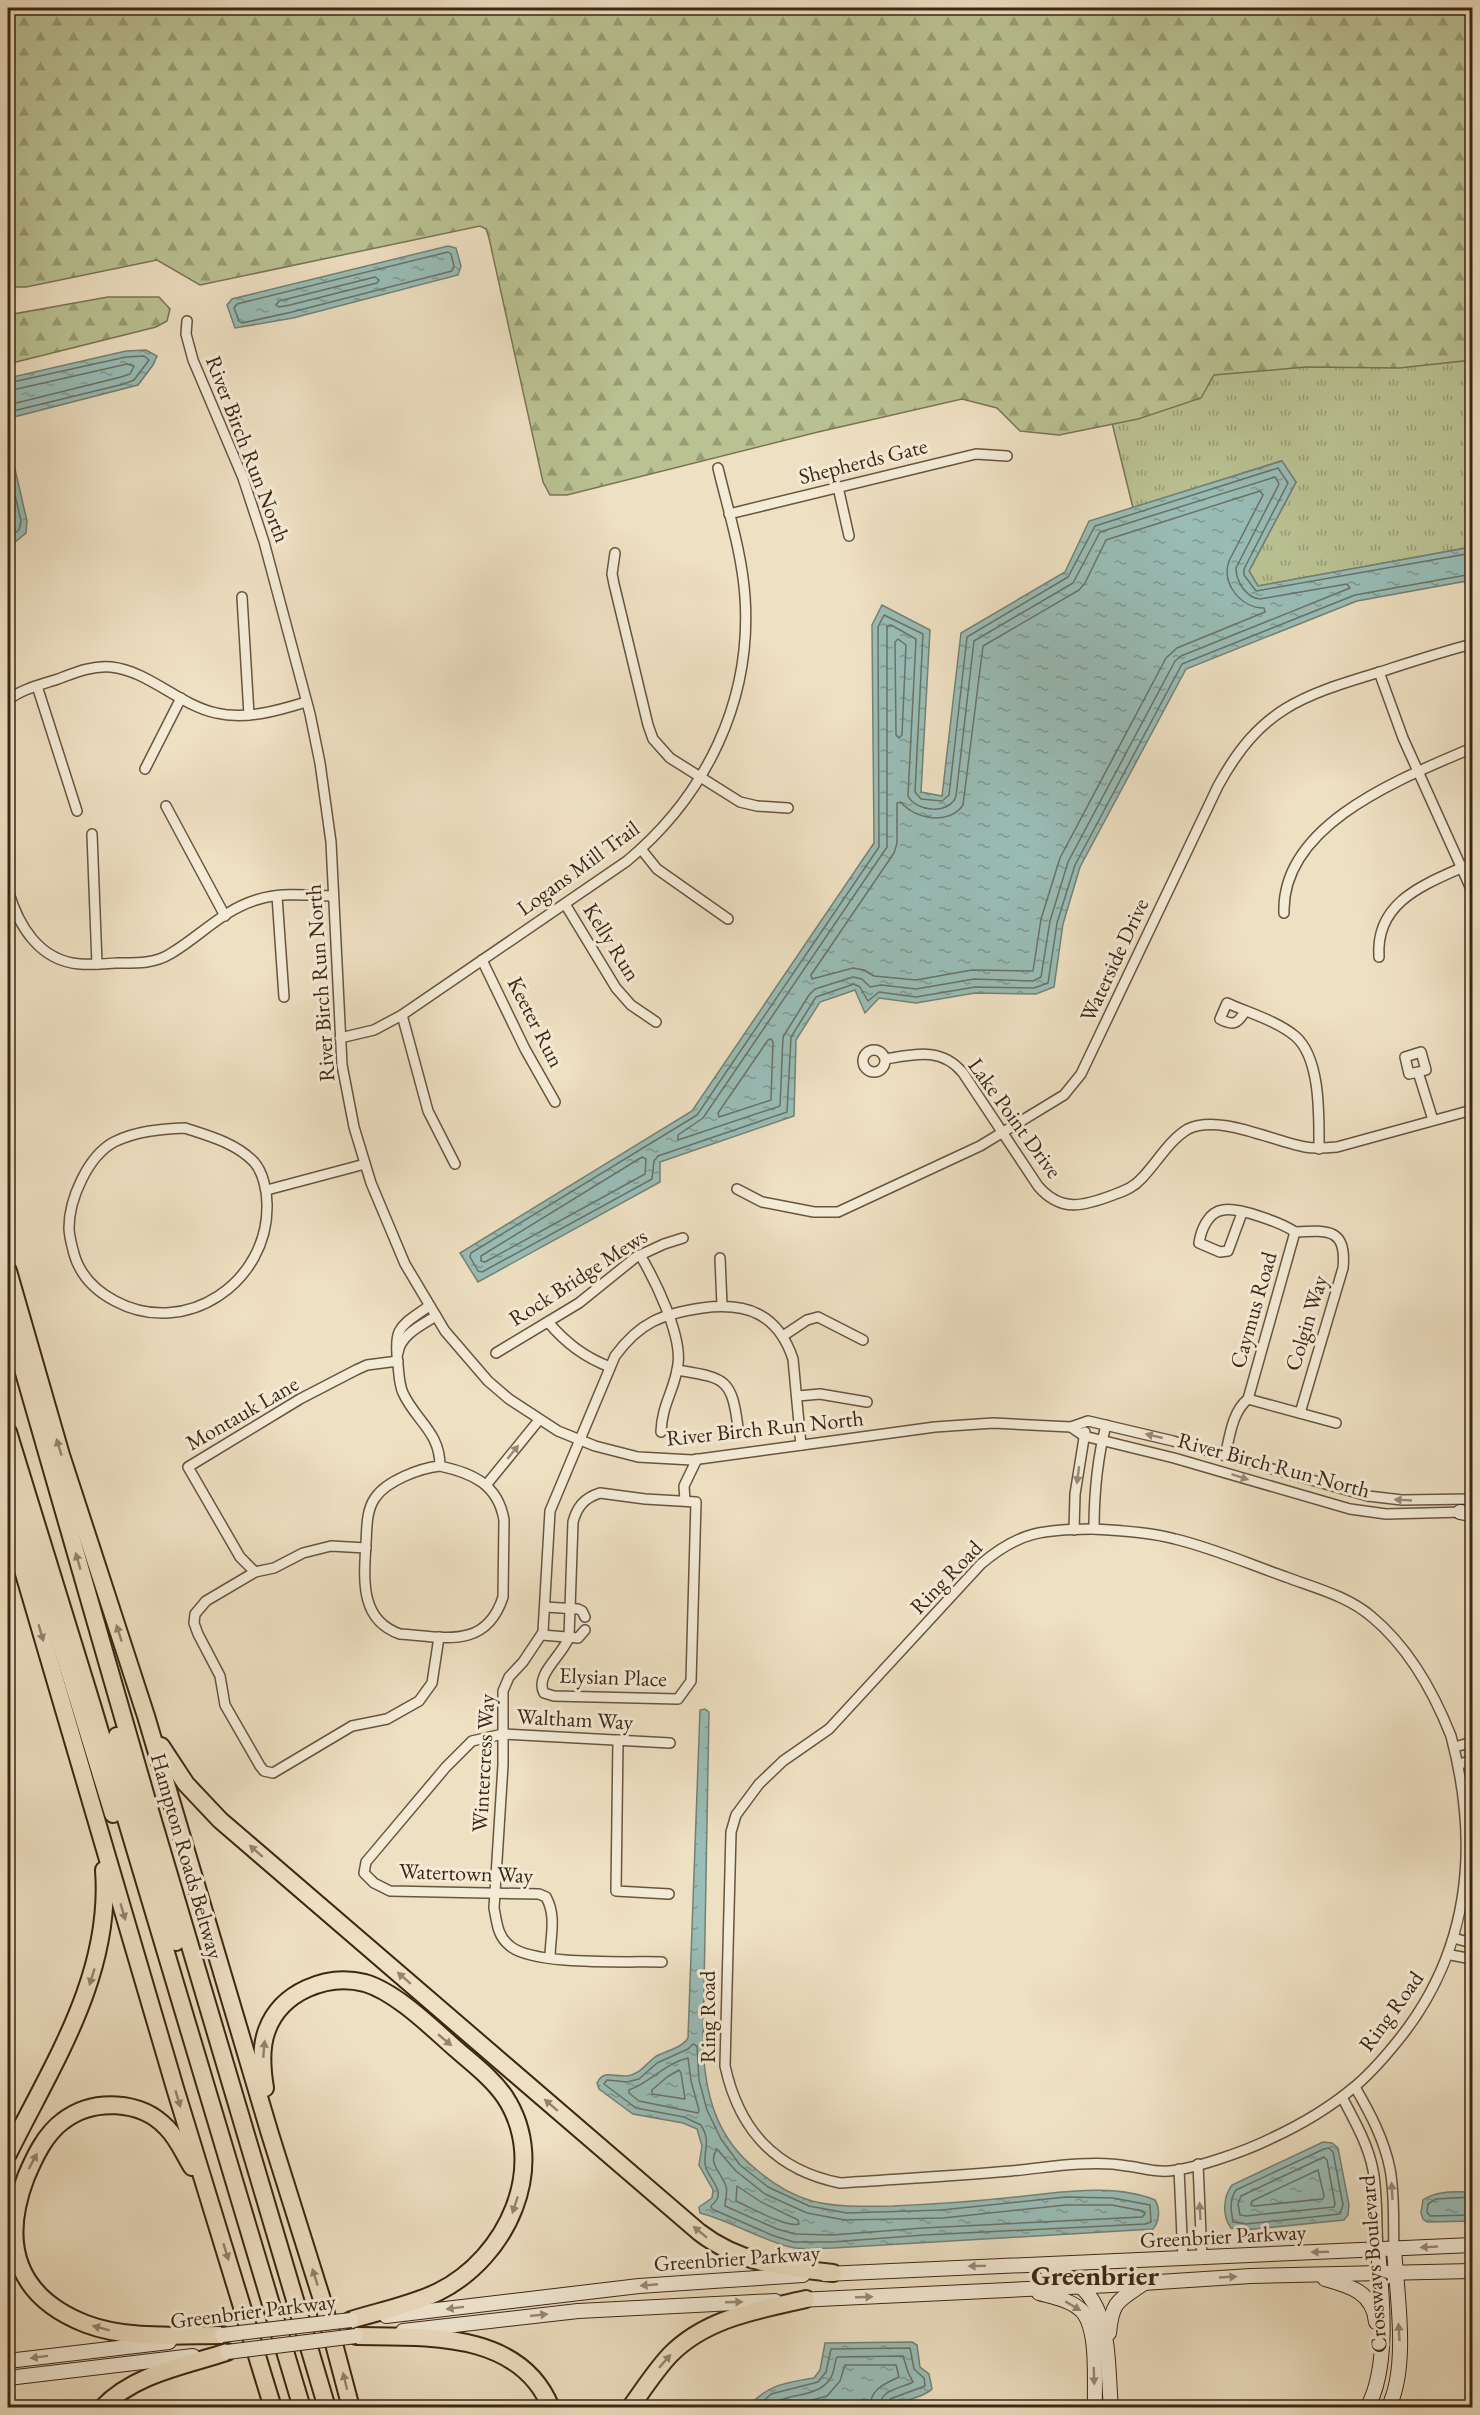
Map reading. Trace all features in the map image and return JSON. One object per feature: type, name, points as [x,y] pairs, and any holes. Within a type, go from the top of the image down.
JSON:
[{"type":"highway","points":[[8,1271],[61,1455],[137,1688],[324,2306],[351,2407]]},
{"type":"highway","name":"Hampton Roads Beltway","points":[[8,1317],[327,2408]]},
{"type":"highway","points":[[8,1432],[93,1705],[302,2408]]},
{"type":"highway","points":[[8,1471],[292,2408]]},
{"type":"highway","points":[[8,1520],[94,1815],[273,2408]]},
{"type":"highway","points":[[106,1658],[118,1740],[144,1838],[316,2408]]},
{"type":"highway","points":[[137,1688],[167,1756],[186,1784],[208,1808],[699,2232],[720,2247],[746,2259],[780,2267],[833,2273]]},
{"type":"highway","points":[[8,2154],[79,2010],[98,1954],[105,1910],[105,1888],[94,1815]]},
{"type":"highway","points":[[281,2169],[264,2081],[265,2038],[273,2019],[291,1999],[308,1988],[329,1981],[350,1980],[385,1992],[447,2041],[486,2076],[505,2097],[513,2112],[522,2140],[522,2176],[509,2220],[493,2246],[471,2269],[437,2292],[351,2320]]},
{"type":"highway","points":[[208,2196],[175,2138],[158,2121],[133,2108],[116,2105],[97,2106],[87,2108],[65,2119],[43,2142],[21,2188],[13,2217],[12,2232],[20,2265],[29,2283],[44,2300],[69,2316],[116,2332],[146,2335],[222,2335]]},
{"type":"highway","points":[[630,2408],[671,2354],[704,2329],[749,2312],[806,2299]]},
{"type":"highway","points":[[356,2336],[445,2338],[485,2348],[522,2369],[536,2382],[551,2408]]},
{"type":"highway","points":[[102,2408],[117,2393],[135,2382],[227,2352]]},
{"type":"main road","name":"Greenbrier Parkway","points":[[8,2361],[672,2283],[833,2273],[1473,2245]]},
{"type":"main road","name":"Crossways Boulevard","points":[[1388,2408],[1400,2371],[1394,2249]]},
{"type":"main road","name":"Crossways Boulevard","points":[[1367,2408],[1377,2383],[1381,2348],[1378,2250]]},
{"type":"main road","points":[[1036,2265],[1067,2275],[1084,2287],[1099,2310],[1103,2323],[1111,2408]]},
{"type":"main road","name":"Greenbrier Parkway","points":[[8,2378],[578,2311],[1144,2284],[1251,2276],[1473,2271]]},
{"type":"main road","points":[[1311,2275],[1353,2288],[1368,2299],[1375,2313],[1381,2348]]},
{"type":"main road","points":[[1106,2353],[1115,2305],[1122,2297],[1144,2284]]},
{"type":"main road","points":[[1029,2289],[1073,2304],[1088,2320],[1092,2334],[1095,2408]]},
{"type":"street","name":"River Birch Run North","points":[[187,321],[186,334],[193,360],[243,478],[264,542],[320,763],[328,813],[340,1038],[348,1098],[365,1164],[396,1244],[429,1306],[459,1349],[488,1381],[539,1420],[580,1441],[638,1457],[697,1459],[964,1424],[1029,1424],[1071,1427],[1088,1421],[1368,1496],[1402,1500],[1473,1499]]},
{"type":"street","name":"Shepherds Gate","points":[[729,514],[976,454],[1007,456]]},
{"type":"street","name":"Logans Mill Trail","points":[[340,1038],[374,1030],[402,1016],[565,904],[641,849],[668,822],[701,778],[722,739],[732,711],[744,648],[745,596],[739,556],[718,468]]},
{"type":"street","points":[[838,487],[849,536]]},
{"type":"street","points":[[615,553],[612,573],[614,584],[648,725],[662,751],[740,802],[788,808]]},
{"type":"street","points":[[242,597],[249,715]]},
{"type":"street","name":"Waterside Drive","points":[[737,1189],[762,1202],[814,1212],[838,1212],[952,1160],[1064,1095],[1081,1074],[1214,795],[1239,751],[1275,716],[1301,699],[1332,686],[1473,644]]},
{"type":"street","points":[[8,700],[18,692],[90,668],[111,667],[155,683],[213,712],[232,716],[282,709],[306,702]]},
{"type":"street","points":[[1379,672],[1399,729],[1473,891]]},
{"type":"street","points":[[37,686],[77,811]]},
{"type":"street","points":[[145,769],[181,698]]},
{"type":"street","points":[[1284,913],[1285,893],[1293,871],[1326,828],[1352,806],[1473,748]]},
{"type":"street","points":[[166,806],[225,916]]},
{"type":"street","points":[[92,834],[98,964]]},
{"type":"street","points":[[641,849],[657,869],[728,919]]},
{"type":"street","points":[[1379,957],[1378,940],[1381,929],[1392,909],[1400,901],[1412,892],[1473,863]]},
{"type":"street","points":[[8,890],[13,910],[26,934],[42,949],[58,958],[78,964],[148,962],[169,955],[225,916],[255,900],[277,896],[333,896]]},
{"type":"street","points":[[277,896],[284,997]]},
{"type":"street","name":"Kelly Run","points":[[565,904],[616,988],[632,1005],[656,1022]]},
{"type":"street","name":"Keeter Run","points":[[482,960],[525,1049],[555,1101]]},
{"type":"street","points":[[1245,1011],[1288,1031],[1301,1041],[1308,1053],[1318,1104],[1319,1149]]},
{"type":"street","points":[[402,1016],[428,1111],[455,1164]]},
{"type":"street","name":"Lake Point Drive","points":[[886,1059],[925,1053],[948,1059],[963,1073],[1045,1194],[1058,1202],[1073,1205],[1092,1203],[1135,1185],[1177,1138],[1198,1125],[1223,1125],[1319,1149],[1337,1147],[1473,1110]]},
{"type":"street","points":[[1418,1072],[1433,1120]]},
{"type":"street","points":[[185,1128],[218,1139],[240,1150],[255,1163],[267,1190],[268,1216],[258,1251],[240,1278],[221,1294],[196,1309],[175,1314],[149,1312],[123,1305],[103,1295],[85,1277],[76,1262],[69,1228],[72,1206],[80,1182],[96,1158],[113,1143],[157,1129],[185,1128]]},
{"type":"street","points":[[267,1190],[365,1164]]},
{"type":"street","points":[[1242,1213],[1228,1251],[1220,1252],[1199,1243],[1201,1232],[1214,1214],[1223,1210],[1242,1213],[1285,1225],[1295,1232]]},
{"type":"street","name":"Caymus Road","points":[[1225,1456],[1236,1415],[1241,1405],[1248,1399],[1295,1232]]},
{"type":"street","name":"Colgin Way","points":[[1295,1232],[1331,1234],[1342,1241],[1345,1250],[1343,1268],[1300,1413]]},
{"type":"street","name":"Rock Bridge Mews","points":[[496,1353],[579,1304],[640,1255],[683,1238]]},
{"type":"street","points":[[640,1255],[655,1281],[678,1352],[677,1370],[663,1409],[661,1432]]},
{"type":"street","points":[[720,1258],[722,1305]]},
{"type":"street","points":[[542,1635],[550,1511],[615,1356],[635,1333],[667,1314],[722,1305],[737,1306],[756,1312],[770,1321],[783,1336],[793,1359],[801,1445]]},
{"type":"street","points":[[429,1306],[403,1325],[395,1339],[401,1389],[438,1446],[440,1466]]},
{"type":"street","points":[[398,1361],[399,1346],[403,1340],[436,1316]]},
{"type":"street","points":[[783,1336],[807,1320],[818,1317],[863,1340]]},
{"type":"street","points":[[548,1322],[562,1339],[578,1352],[610,1367]]},
{"type":"street","name":"Montauk Lane","points":[[255,1572],[240,1557],[188,1467],[300,1399],[356,1370],[367,1365],[398,1361]]},
{"type":"street","points":[[677,1370],[710,1375],[722,1381],[734,1399],[738,1428]]},
{"type":"street","points":[[798,1396],[820,1394],[867,1402]]},
{"type":"street","points":[[1248,1399],[1336,1423]]},
{"type":"street","points":[[487,1484],[539,1420]]},
{"type":"street","points":[[1074,1530],[1075,1494],[1088,1421]]},
{"type":"street","points":[[1094,1529],[1094,1496],[1106,1425]]},
{"type":"street","name":"River Birch Run North","points":[[1071,1427],[1084,1437],[1174,1458],[1350,1509],[1386,1514],[1468,1512]]},
{"type":"street","points":[[685,1501],[684,1486],[697,1459]]},
{"type":"street","points":[[440,1466],[471,1475],[487,1484],[495,1495],[504,1520],[503,1597],[500,1607],[479,1631],[467,1637],[400,1634],[383,1626],[365,1595],[369,1511],[375,1497],[381,1490],[416,1470],[440,1466]]},
{"type":"street","name":"Elysian Place","points":[[600,1493],[696,1502],[691,1681],[678,1699],[554,1696],[544,1693],[541,1680],[566,1647],[569,1637],[570,1608],[573,1522],[582,1503],[600,1493]]},
{"type":"street","name":"Ring Road","points":[[1094,1529],[1178,1539],[1332,1594],[1357,1606],[1385,1629],[1413,1664],[1441,1710],[1460,1764],[1468,1803],[1471,1860],[1466,1900],[1451,1955],[1419,2013],[1355,2087],[1272,2138],[1240,2152],[1179,2169],[1160,2171],[1114,2164],[1078,2164],[840,2183],[820,2179],[788,2163],[760,2142],[741,2116],[729,2086],[725,2066],[730,1832],[736,1815],[770,1772],[819,1738],[852,1706],[981,1564],[996,1552],[1017,1540],[1048,1530],[1094,1529]]},
{"type":"street","points":[[366,1548],[331,1546],[303,1553],[274,1568],[255,1572],[206,1601],[195,1614],[194,1623],[220,1676],[225,1705],[260,1766],[269,1773],[273,1773],[352,1726],[387,1719],[420,1701],[432,1683],[439,1637]]},
{"type":"street","points":[[545,1607],[570,1608],[582,1611],[585,1617]]},
{"type":"street","name":"Elysian Place","points":[[542,1635],[578,1638],[585,1630]]},
{"type":"street","name":"Wintercress Way","points":[[542,1635],[509,1677],[503,1691],[494,1908],[498,1931],[509,1946],[528,1955],[550,1958],[662,1962]]},
{"type":"street","name":"Waltham Way","points":[[364,1873],[370,1855],[472,1741],[503,1734],[670,1743]]},
{"type":"street","points":[[618,1740],[616,1891],[669,1894]]},
{"type":"street","points":[[1455,1747],[1473,1742]]},
{"type":"street","points":[[1460,1764],[1473,1760]]},
{"type":"street","name":"Watertown Way","points":[[364,1873],[382,1888],[394,1892],[539,1894],[546,1897],[553,1919],[550,1958]]},
{"type":"street","points":[[1457,1939],[1473,1943]]},
{"type":"street","points":[[1451,1955],[1473,1959]]},
{"type":"street","name":"Crossways Boulevard","points":[[1355,2087],[1376,2126],[1387,2159],[1391,2182],[1394,2249]]},
{"type":"street","name":"Crossways Boulevard","points":[[1342,2097],[1362,2137],[1372,2164],[1378,2250]]},
{"type":"street","points":[[1198,2164],[1202,2258]]},
{"type":"street","points":[[1179,2169],[1183,2259]]},
{"type":"green space","points":[[8,8],[1472,8],[1472,360],[1399,368],[1306,367],[1214,375],[1201,398],[1138,419],[1059,435],[1020,431],[997,408],[962,399],[818,432],[567,495],[550,495],[543,482],[489,238],[486,229],[480,226],[200,285],[157,260],[26,287],[8,287]]},
{"type":"green space","points":[[1472,278],[1472,547],[1258,586],[1249,571],[1296,482],[1281,461],[1133,508],[1100,374]]},
{"type":"green space","points":[[108,297],[159,297],[170,309],[167,321],[156,327],[8,364],[8,315]]},
{"type":"water","points":[[448,246],[456,248],[461,266],[458,275],[293,318],[235,328],[227,305],[232,299]]},
{"type":"water","points":[[146,350],[157,356],[138,385],[14,417],[8,423],[8,378],[126,351]]},
{"type":"water","points":[[8,439],[27,521],[26,533],[15,542],[8,544]]},
{"type":"water","points":[[1282,461],[1296,482],[1249,571],[1258,586],[1472,547],[1472,580],[1357,601],[1186,669],[1080,867],[1063,924],[1054,987],[1036,994],[975,993],[916,1003],[879,998],[865,1013],[855,990],[820,1002],[796,1040],[794,1116],[660,1162],[660,1182],[478,1282],[460,1253],[692,1111],[874,843],[872,625],[882,605],[930,630],[921,792],[942,796],[961,633],[1065,572],[1089,521]]},
{"type":"water","points":[[705,1709],[709,1712],[704,2063],[715,2114],[722,2129],[743,2157],[769,2179],[790,2192],[822,2203],[842,2206],[893,2206],[987,2200],[1085,2190],[1114,2191],[1155,2200],[1158,2214],[1153,2229],[806,2249],[779,2244],[700,2213],[699,2207],[712,2198],[713,2190],[699,2165],[702,2146],[697,2129],[683,2123],[633,2114],[599,2089],[597,2083],[606,2075],[635,2074],[655,2057],[678,2047],[688,2038],[700,1710]]},
{"type":"water","points":[[1323,2142],[1332,2143],[1338,2148],[1349,2205],[1348,2215],[1344,2220],[1245,2230],[1231,2228],[1226,2218],[1225,2206],[1232,2185]]},
{"type":"water","points":[[1447,2192],[1472,2192],[1472,2221],[1427,2222],[1423,2219],[1421,2213],[1423,2200],[1428,2197]]},
{"type":"water","points":[[912,2342],[917,2345],[920,2367],[929,2374],[932,2389],[917,2397],[887,2407],[748,2407],[770,2389],[786,2383],[814,2378],[820,2370],[825,2343]]},
{"type":"district","name":"Greenbrier","points":[[1095,2275]]}]
